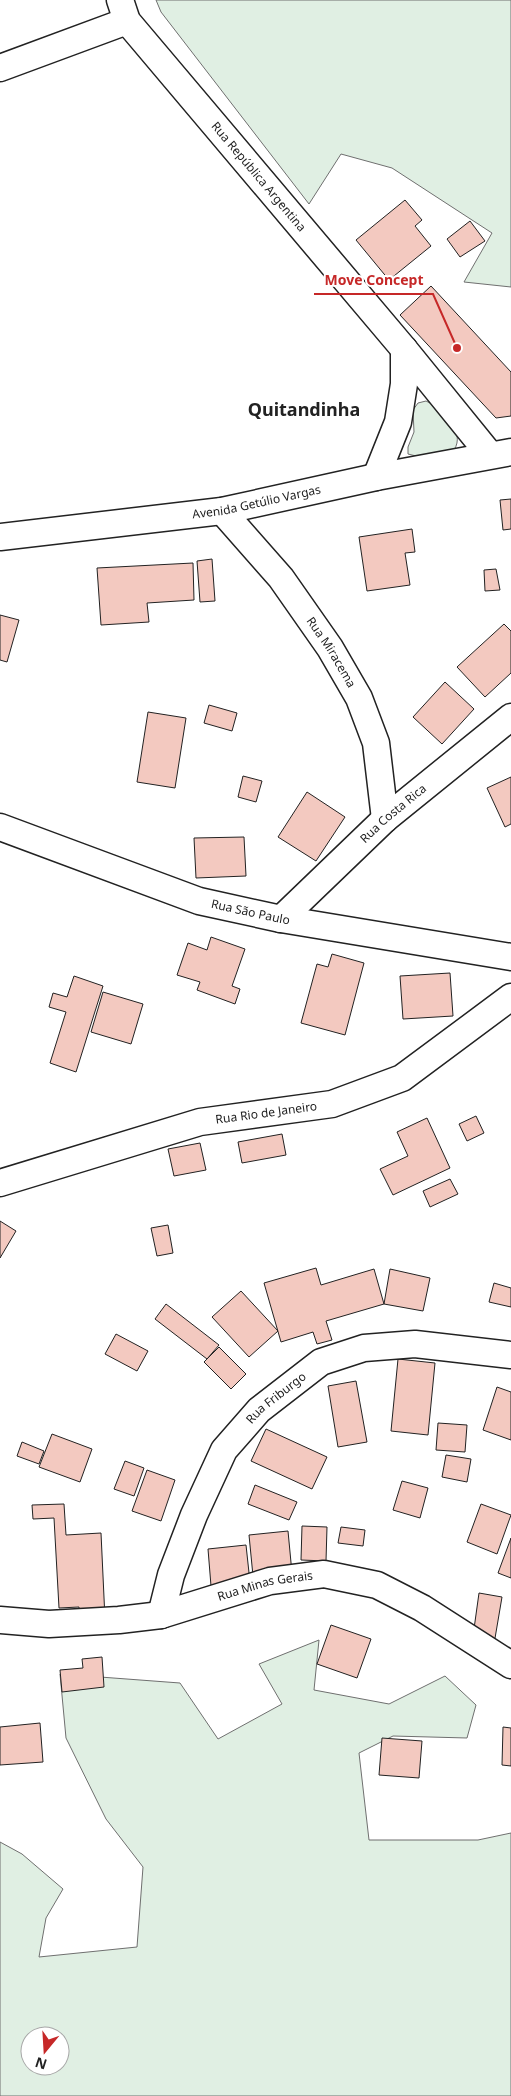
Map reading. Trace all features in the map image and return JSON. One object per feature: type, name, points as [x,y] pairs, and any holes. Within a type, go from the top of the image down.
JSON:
[{"type":"street","points":[[0,68],[124,10]]},
{"type":"street","name":"Rua República Argentina","points":[[124,10],[404,349],[500,454]]},
{"type":"street","points":[[376,477],[398,422],[404,384],[404,349]]},
{"type":"street","name":"Avenida Getúlio Vargas","points":[[0,537],[222,511],[376,477],[500,454]]},
{"type":"street","name":"Rua Miracema","points":[[222,511],[281,578],[330,648],[359,698],[376,743],[385,819]]},
{"type":"street","name":"Rua Costa Rica","points":[[281,920],[385,819],[511,717]]},
{"type":"street","name":"Rua São Paulo","points":[[0,827],[199,901],[281,920],[511,957]]},
{"type":"street","name":"Rua Rio de Janeiro","points":[[0,1183],[200,1122],[332,1104],[350,1098],[402,1078],[511,997]]},
{"type":"street","name":"Rua Friburgo","points":[[161,1615],[171,1575],[224,1450],[259,1410],[321,1362],[364,1348],[415,1344],[511,1355]]},
{"type":"street","name":"Rua Minas Gerais","points":[[0,1620],[49,1624],[119,1620],[161,1615],[270,1581],[324,1574],[377,1585],[422,1608],[511,1665]]},
{"type":"green space","points":[[156,0],[511,0],[511,287],[464,282],[492,233],[392,168],[341,154],[309,204],[161,12]]},
{"type":"green space","points":[[426,401],[445,415],[455,429],[457,443],[454,450],[416,456],[408,454],[408,447],[414,432],[413,410],[418,403]]},
{"type":"green space","points":[[319,1640],[314,1690],[389,1704],[445,1676],[476,1705],[467,1738],[393,1736],[359,1753],[369,1840],[478,1840],[511,1833],[511,2096],[0,2096],[0,1842],[22,1854],[63,1889],[46,1918],[39,1957],[137,1947],[143,1867],[106,1819],[66,1738],[60,1674],[180,1683],[218,1739],[282,1704],[259,1664]]},
{"type":"building","points":[[405,200],[422,220],[415,226],[431,246],[389,280],[356,240]]},
{"type":"building","points":[[470,221],[485,241],[460,257],[447,239]]},
{"type":"building","points":[[431,286],[511,372],[511,416],[496,418],[400,315]]},
{"type":"building","points":[[511,499],[511,529],[503,530],[500,500]]},
{"type":"building","points":[[412,529],[415,552],[405,553],[410,585],[367,591],[359,537]]},
{"type":"building","points":[[212,559],[215,601],[200,602],[197,561]]},
{"type":"building","points":[[193,563],[194,600],[147,603],[149,622],[101,625],[97,568]]},
{"type":"building","points":[[496,569],[500,590],[485,591],[484,570]]},
{"type":"building","points":[[0,615],[19,620],[7,662],[0,660]]},
{"type":"building","points":[[504,624],[511,631],[511,673],[485,697],[457,667]]},
{"type":"building","points":[[445,682],[474,709],[442,744],[413,717]]},
{"type":"building","points":[[209,705],[237,713],[232,731],[204,723]]},
{"type":"building","points":[[148,712],[186,718],[175,788],[137,782]]},
{"type":"building","points":[[243,776],[262,781],[256,802],[238,797]]},
{"type":"building","points":[[511,777],[511,824],[505,827],[487,788]]},
{"type":"building","points":[[307,792],[345,817],[316,861],[278,837]]},
{"type":"building","points":[[244,837],[246,876],[196,878],[194,838]]},
{"type":"building","points":[[211,937],[245,949],[232,986],[240,989],[235,1004],[197,990],[200,982],[177,975],[188,943],[207,950]]},
{"type":"building","points":[[332,954],[364,963],[345,1035],[301,1023],[317,964],[328,967]]},
{"type":"building","points":[[450,973],[453,1016],[403,1019],[400,976]]},
{"type":"building","points":[[74,976],[103,986],[76,1072],[50,1063],[66,1012],[49,1007],[53,993],[67,997]]},
{"type":"building","points":[[103,992],[143,1004],[131,1044],[91,1032]]},
{"type":"building","points":[[476,1116],[484,1133],[467,1141],[459,1124]]},
{"type":"building","points":[[427,1118],[450,1168],[393,1195],[380,1169],[408,1156],[397,1132]]},
{"type":"building","points":[[282,1134],[286,1155],[242,1163],[238,1142]]},
{"type":"building","points":[[200,1143],[206,1170],[174,1176],[168,1149]]},
{"type":"building","points":[[450,1179],[458,1194],[430,1207],[423,1191]]},
{"type":"building","points":[[0,1221],[16,1231],[0,1258]]},
{"type":"building","points":[[168,1225],[173,1253],[157,1256],[151,1228]]},
{"type":"building","points":[[316,1268],[321,1285],[374,1269],[384,1304],[326,1321],[332,1340],[317,1344],[313,1332],[281,1342],[264,1283]]},
{"type":"building","points":[[390,1269],[430,1278],[423,1311],[384,1304]]},
{"type":"building","points":[[494,1283],[511,1288],[511,1307],[489,1302]]},
{"type":"building","points":[[241,1291],[278,1331],[249,1357],[212,1317]]},
{"type":"building","points":[[166,1304],[219,1345],[207,1359],[155,1319]]},
{"type":"building","points":[[116,1334],[148,1351],[137,1371],[105,1354]]},
{"type":"building","points":[[219,1347],[246,1374],[231,1389],[204,1362]]},
{"type":"building","points":[[398,1359],[435,1363],[428,1435],[391,1431]]},
{"type":"building","points":[[356,1381],[367,1442],[338,1447],[328,1386]]},
{"type":"building","points":[[497,1387],[511,1392],[511,1440],[483,1430]]},
{"type":"building","points":[[438,1423],[467,1425],[465,1452],[436,1450]]},
{"type":"building","points":[[266,1429],[327,1457],[312,1489],[251,1461]]},
{"type":"building","points":[[52,1434],[92,1449],[80,1482],[39,1467]]},
{"type":"building","points":[[22,1442],[44,1451],[39,1464],[17,1456]]},
{"type":"building","points":[[446,1455],[471,1459],[467,1482],[442,1477]]},
{"type":"building","points":[[125,1461],[144,1468],[134,1496],[114,1489]]},
{"type":"building","points":[[147,1470],[175,1480],[161,1521],[132,1511]]},
{"type":"building","points":[[402,1481],[428,1488],[420,1518],[393,1510]]},
{"type":"building","points":[[255,1485],[297,1502],[289,1520],[248,1504]]},
{"type":"building","points":[[64,1504],[66,1535],[101,1533],[105,1619],[79,1621],[79,1607],[59,1608],[54,1518],[33,1519],[32,1505]]},
{"type":"building","points":[[481,1504],[511,1515],[497,1554],[467,1542]]},
{"type":"building","points":[[302,1526],[327,1527],[326,1561],[301,1560]]},
{"type":"building","points":[[341,1527],[365,1530],[363,1546],[338,1543]]},
{"type":"building","points":[[288,1531],[292,1573],[253,1576],[249,1535]]},
{"type":"building","points":[[511,1538],[511,1578],[498,1573]]},
{"type":"building","points":[[246,1545],[250,1582],[211,1586],[208,1549]]},
{"type":"building","points":[[479,1593],[502,1597],[493,1650],[473,1636]]},
{"type":"building","points":[[331,1625],[371,1639],[357,1678],[317,1664]]},
{"type":"building","points":[[102,1657],[104,1687],[62,1692],[60,1670],[83,1668],[82,1659]]},
{"type":"building","points":[[40,1723],[43,1762],[0,1765],[0,1727]]},
{"type":"building","points":[[503,1727],[511,1728],[511,1766],[502,1765]]},
{"type":"building","points":[[382,1738],[422,1741],[419,1778],[379,1775]]},
{"type":"place","name":"Move Concept","points":[[457,348]]},
{"type":"district","name":"Quitandinha","points":[[304,410]]}]
